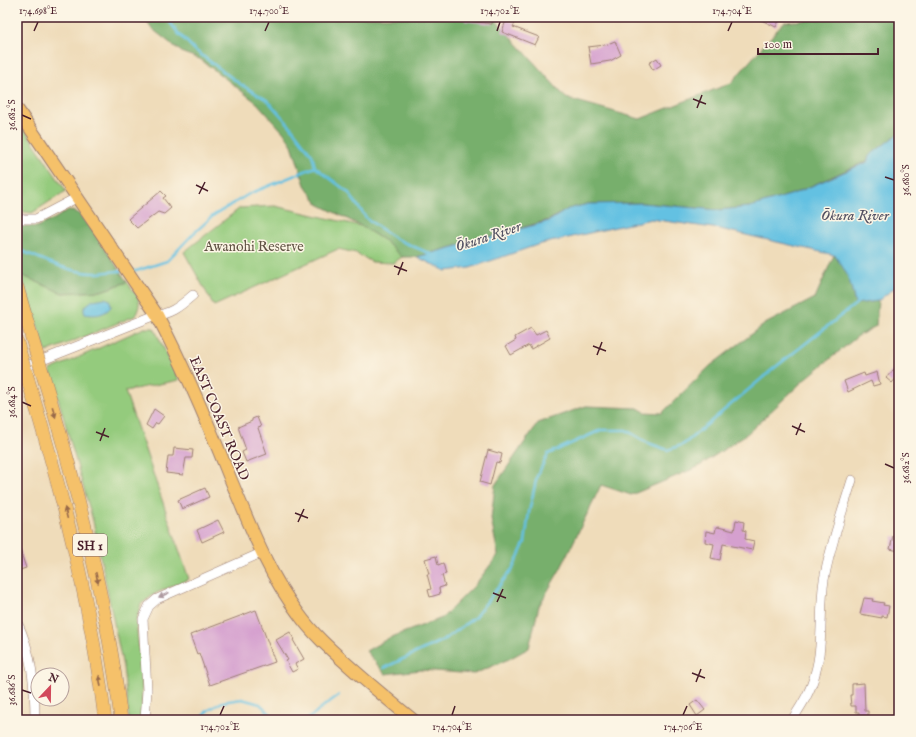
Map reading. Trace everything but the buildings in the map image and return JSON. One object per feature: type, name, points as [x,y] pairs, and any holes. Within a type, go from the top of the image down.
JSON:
[{"type":"highway","name":"SH 1","points":[[17,287],[74,482],[88,536],[112,654],[121,720]]},
{"type":"highway","name":"SH 1","points":[[17,342],[58,478],[73,539],[89,617],[105,720]]},
{"type":"main road","name":"EAST COAST ROAD","points":[[17,109],[78,197],[157,316],[175,350],[214,438],[261,553],[281,589],[316,636],[380,694],[413,720]]},
{"type":"street","points":[[17,219],[36,220],[78,197]]},
{"type":"street","points":[[17,370],[151,317],[168,313],[175,310],[193,295]]},
{"type":"street","points":[[792,720],[807,695],[816,674],[820,647],[824,579],[827,563],[852,480]]},
{"type":"street","points":[[145,720],[146,690],[143,619],[149,606],[157,598],[261,553]]},
{"type":"street","points":[[17,622],[28,649],[32,670],[35,720]]},
{"type":"green space","points":[[144,17],[493,17],[566,98],[640,119],[731,83],[784,22],[843,17],[899,17],[899,133],[869,156],[867,161],[793,194],[750,207],[718,210],[642,203],[588,204],[568,209],[549,220],[417,257],[402,257],[385,241],[361,226],[318,204],[305,185],[292,145],[284,133],[257,103],[200,59],[183,53],[151,28]]},
{"type":"green space","points":[[17,118],[66,191],[32,213],[17,211]]},
{"type":"green space","name":"Awanohi Reserve","points":[[275,206],[361,226],[385,241],[402,257],[393,263],[372,262],[356,253],[338,249],[214,306],[184,252],[240,208]]},
{"type":"green space","points":[[68,210],[78,213],[92,228],[127,282],[101,291],[62,293],[21,275],[17,262],[17,225],[37,227]]},
{"type":"green space","points":[[834,255],[845,269],[849,277],[855,304],[878,301],[876,326],[858,336],[804,380],[748,433],[698,467],[631,495],[601,485],[561,568],[539,606],[529,648],[509,659],[474,674],[421,670],[385,674],[366,651],[389,638],[442,618],[475,585],[498,555],[491,519],[495,485],[538,423],[586,406],[638,408],[645,412],[662,413],[710,366],[765,324],[815,298]]},
{"type":"green space","points":[[21,275],[63,293],[101,291],[127,282],[138,298],[138,310],[135,316],[46,352]]},
{"type":"green space","points":[[144,328],[154,328],[179,380],[125,391],[189,579],[156,593],[141,604],[136,621],[142,679],[142,720],[129,720],[123,667],[93,521],[50,370]]},
{"type":"water","name":"Ōkura River","points":[[899,133],[899,278],[898,285],[878,301],[855,304],[848,278],[843,267],[834,255],[720,229],[651,219],[537,245],[470,268],[446,271],[417,257],[549,221],[568,209],[588,204],[642,203],[718,210],[750,207],[793,194],[867,162],[869,156]]},
{"type":"water","points":[[105,298],[110,300],[111,307],[106,312],[93,315],[85,314],[84,307],[93,300]]},
{"type":"waterway","points":[[166,17],[178,33],[196,51],[240,84],[267,100],[291,127],[312,155],[315,167]]},
{"type":"waterway","name":"Ōkura River","points":[[131,271],[136,271],[167,261],[214,215],[249,194],[315,167],[348,192],[367,219],[396,239],[431,254]]},
{"type":"waterway","name":"Ōkura River","points":[[17,249],[75,271],[94,273],[122,271]]},
{"type":"waterway","points":[[384,668],[445,639],[475,617],[513,568],[525,542],[529,512],[537,476],[548,454],[601,430],[626,430],[648,443],[668,450],[684,444],[773,369],[857,303]]},
{"type":"waterway","points":[[307,720],[339,695]]},
{"type":"waterway","points":[[201,720],[207,711],[222,702],[242,699],[260,704],[277,720]]}]
